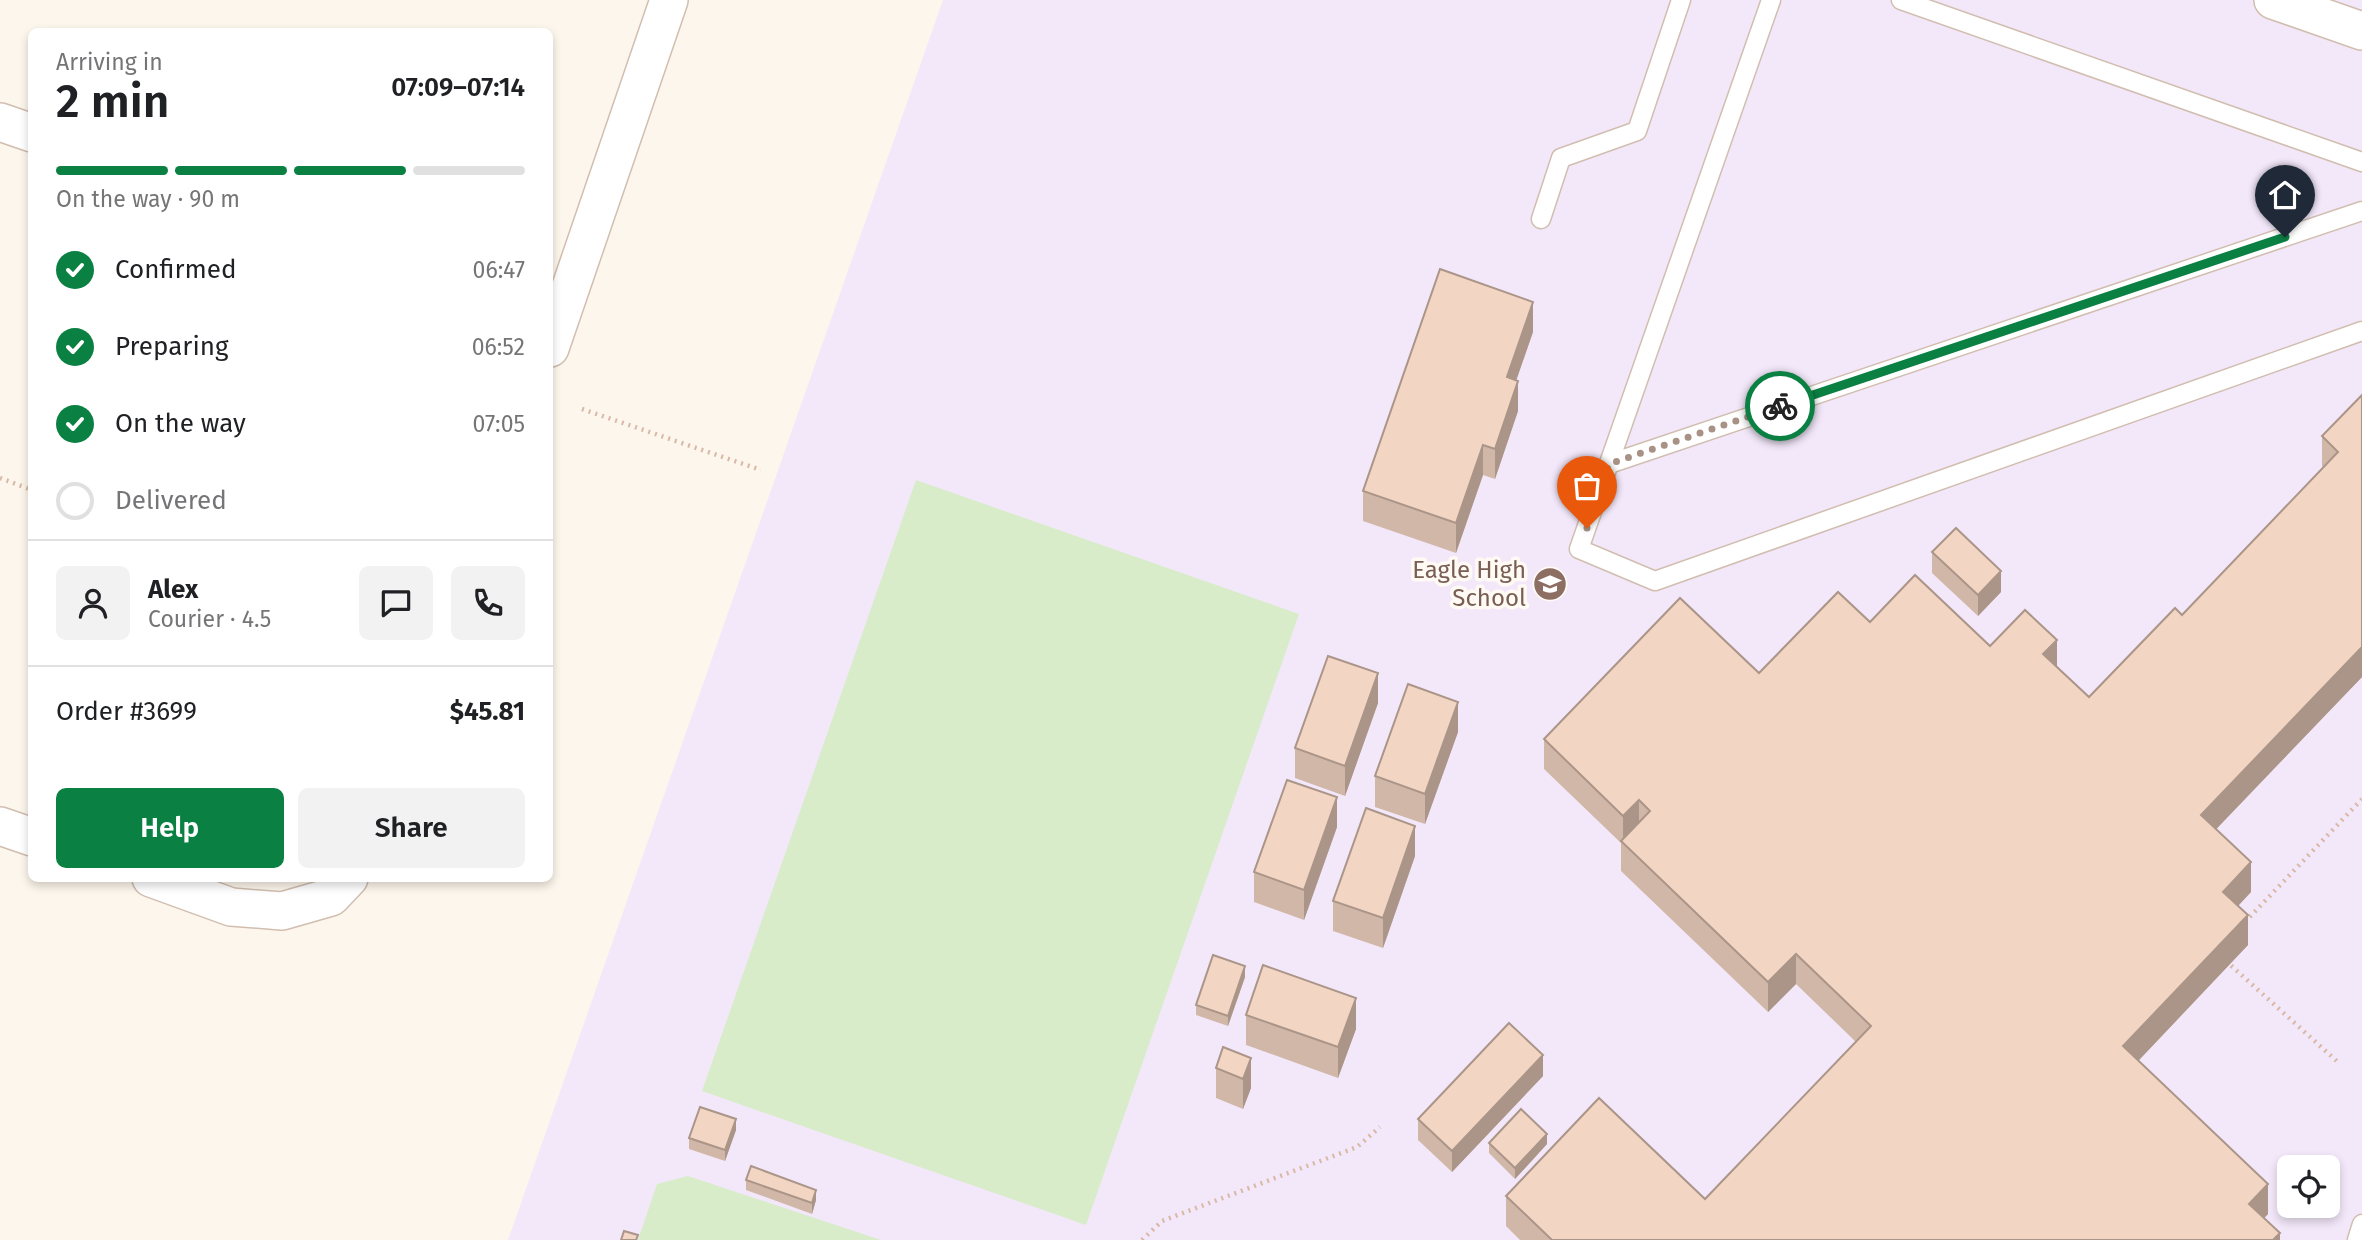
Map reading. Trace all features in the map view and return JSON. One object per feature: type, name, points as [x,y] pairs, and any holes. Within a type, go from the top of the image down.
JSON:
[{"type":"street","points":[[553,326],[669,0]]},
{"type":"street","points":[[2273,0],[2362,31]]},
{"type":"street","points":[[0,122],[28,132]]},
{"type":"street","points":[[0,826],[28,836]]},
{"type":"street","points":[[162,882],[231,907],[282,911],[340,888]]},
{"type":"lane","points":[[1541,219],[1561,158],[1637,131],[1681,0]]},
{"type":"lane","points":[[1771,0],[1579,549],[1655,581],[2362,331]]},
{"type":"lane","points":[[1901,0],[2362,162]]},
{"type":"lane","points":[[1609,464],[2362,211]]},
{"type":"lane","points":[[2357,1240],[2362,1224]]},
{"type":"path","points":[[582,409],[761,470]]},
{"type":"path","points":[[0,478],[28,488]]},
{"type":"path","points":[[2244,924],[2362,799]]},
{"type":"path","points":[[2216,953],[2340,1064]]},
{"type":"path","points":[[1142,1240],[1162,1221],[1357,1147],[1380,1127]]},
{"type":"shaded area","name":"Eagle High School","points":[[943,0],[2362,0],[2362,1240],[508,1240]]},
{"type":"green space","points":[[916,480],[1299,614],[1086,1225],[702,1091]]},
{"type":"green space","points":[[688,1176],[881,1240],[638,1240],[657,1184]]},
{"type":"building","points":[[1440,269],[1533,302],[1507,377],[1518,381],[1495,449],[1483,445],[1456,523],[1363,491]]},
{"type":"building","points":[[2362,395],[2362,647],[2201,815],[2251,862],[2223,892],[2248,915],[2123,1046],[2268,1184],[2249,1204],[2280,1233],[2273,1240],[1552,1240],[1506,1196],[1599,1098],[1705,1199],[1871,1026],[1796,954],[1768,982],[1621,841],[1650,811],[1639,800],[1623,816],[1544,739],[1680,598],[1759,673],[1838,592],[1870,622],[1915,575],[1990,646],[2025,610],[2057,640],[2043,654],[2089,697],[2175,608],[2182,615],[2338,452],[2322,436]]},
{"type":"building","points":[[1956,528],[2001,571],[1978,595],[1932,552]]},
{"type":"building","points":[[1328,656],[1378,673],[1345,766],[1295,748]]},
{"type":"building","points":[[1408,684],[1458,702],[1425,794],[1375,776]]},
{"type":"building","points":[[1287,780],[1337,797],[1304,890],[1254,872]]},
{"type":"building","points":[[1366,808],[1415,826],[1383,918],[1333,901]]},
{"type":"building","points":[[1213,955],[1245,966],[1228,1016],[1196,1005]]},
{"type":"building","points":[[1263,965],[1356,998],[1338,1047],[1246,1015]]},
{"type":"building","points":[[1509,1023],[1543,1055],[1452,1151],[1418,1119]]},
{"type":"building","points":[[1223,1047],[1251,1058],[1243,1079],[1216,1068]]},
{"type":"building","points":[[700,1107],[736,1119],[725,1150],[689,1138]]},
{"type":"building","points":[[1521,1109],[1547,1134],[1515,1168],[1489,1143]]},
{"type":"building","points":[[751,1166],[816,1190],[812,1203],[746,1180]]},
{"type":"building","points":[[624,1231],[638,1235],[636,1240],[621,1240]]},
{"type":"way so far","points":[[1587,528],[1609,464],[1780,406]]},
{"type":"place","name":"Eagle High School","points":[[1550,584]]},
{"type":"route","points":[[1780,406],[2285,237]]}]
